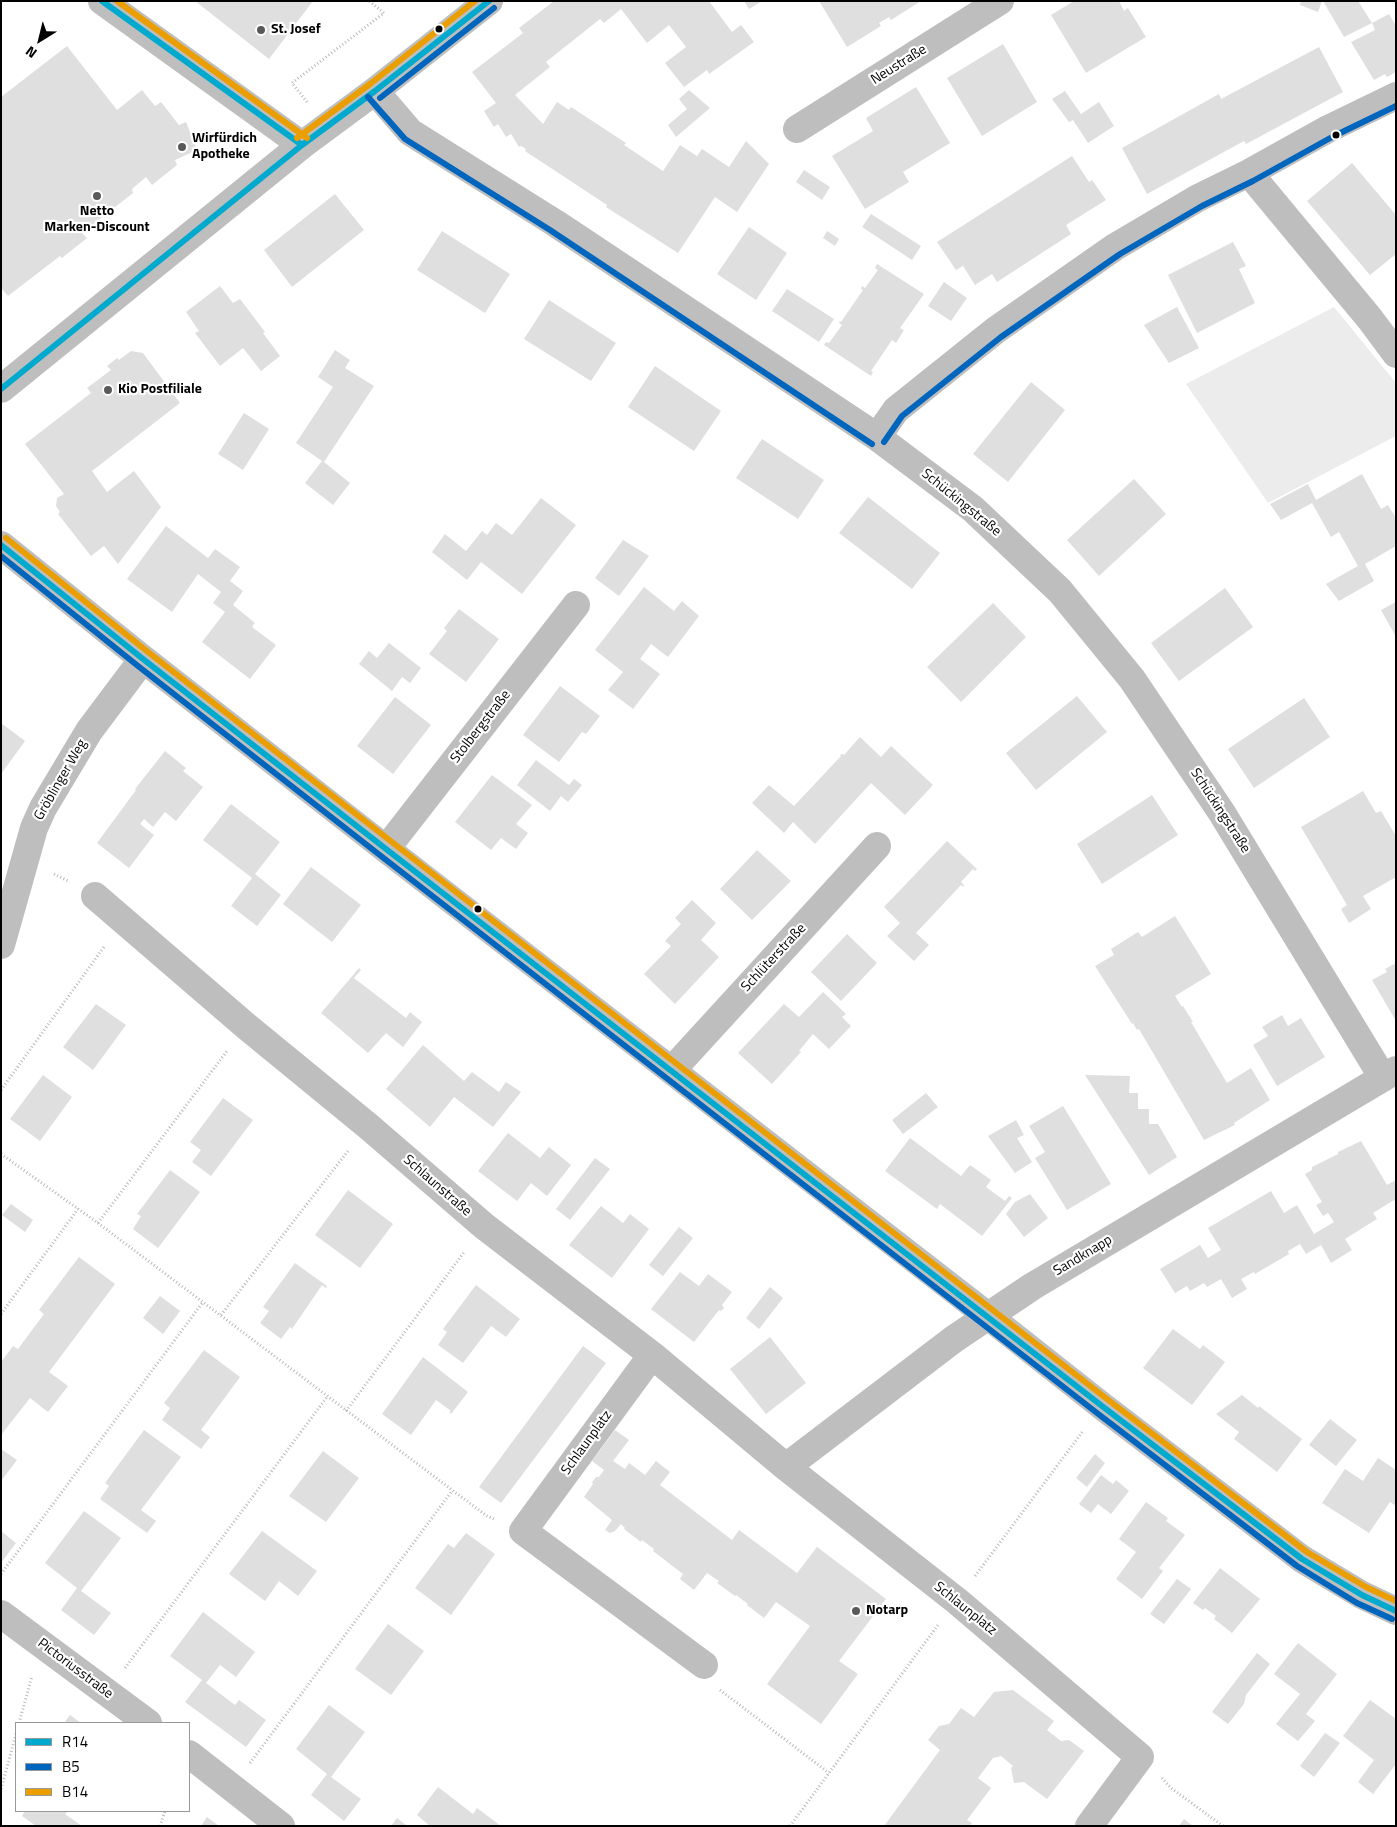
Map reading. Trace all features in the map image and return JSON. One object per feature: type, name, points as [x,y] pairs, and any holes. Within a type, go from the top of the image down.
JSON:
[{"type":"street","points":[[102,1],[302,145]]},
{"type":"street","points":[[1,389],[302,145],[376,91],[489,1]]},
{"type":"street","name":"Neustraße","points":[[797,129],[1000,1]]},
{"type":"street","name":"Schückingstraße","points":[[376,91],[410,132],[563,229],[877,437],[972,509],[1060,591],[1132,679],[1222,813],[1389,1074]]},
{"type":"street","points":[[877,437],[896,410],[996,330],[1115,247],[1198,198],[1249,173],[1328,129],[1396,96]]},
{"type":"street","points":[[1249,173],[1370,319],[1396,354]]},
{"type":"street","points":[[1,545],[142,659],[1102,1406],[1302,1559],[1362,1595],[1396,1611]]},
{"type":"street","name":"Stolbergstraße","points":[[386,849],[576,605]]},
{"type":"street","name":"Gröblinger Weg","points":[[1,945],[34,828],[43,808],[89,731],[142,659]]},
{"type":"street","name":"Schlüterstraße","points":[[672,1070],[877,846]]},
{"type":"street","name":"Schlaunstraße","points":[[95,896],[484,1226],[652,1356],[786,1467]]},
{"type":"street","name":"Sandknapp","points":[[786,1467],[954,1340],[1033,1286],[1389,1074]]},
{"type":"street","name":"Schlaunplatz","points":[[522,1531],[652,1356]]},
{"type":"street","name":"Schlaunplatz","points":[[786,1467],[957,1601],[1140,1757]]},
{"type":"street","points":[[522,1531],[704,1665]]},
{"type":"street","name":"Pictoriusstraße","points":[[1,1614],[147,1722]]},
{"type":"street","points":[[190,1755],[281,1826]]},
{"type":"street","points":[[1089,1826],[1140,1757]]},
{"type":"path","points":[[327,127],[292,83],[384,13],[369,1]]},
{"type":"path","points":[[26,860],[95,896]]},
{"type":"path","points":[[1,1090],[124,920]]},
{"type":"path","points":[[98,1223],[246,1026]]},
{"type":"path","points":[[221,1315],[368,1126]]},
{"type":"path","points":[[1,1154],[98,1223],[487,1516],[522,1531]]},
{"type":"path","points":[[1,1314],[78,1209]]},
{"type":"path","points":[[346,1411],[484,1226]]},
{"type":"path","points":[[1,1574],[203,1302]]},
{"type":"path","points":[[107,1693],[327,1397]]},
{"type":"path","points":[[790,1826],[1102,1406]]},
{"type":"path","points":[[232,1788],[452,1490]]},
{"type":"path","points":[[19,1722],[34,1669],[48,1649]]},
{"type":"path","points":[[704,1665],[714,1686],[829,1773]]},
{"type":"path","points":[[1,1789],[15,1738]]},
{"type":"path","points":[[1140,1757],[1172,1788],[1223,1826]]},
{"type":"path","points":[[160,1826],[164,1812]]},
{"type":"shaded area","points":[[1334,307],[1396,383],[1396,436],[1268,503],[1186,384]]},
{"type":"building","name":"St. Josef","points":[[195,1],[313,1],[269,59]]},
{"type":"building","points":[[554,1],[709,1],[732,32],[741,25],[754,42],[709,74],[707,70],[684,87],[665,63],[686,47],[669,25],[647,43],[621,9],[604,23],[600,19],[546,62],[550,67],[515,95],[543,124],[557,102],[569,110],[571,107],[626,143],[624,145],[663,171],[680,145],[697,156],[702,149],[729,167],[746,141],[769,164],[737,212],[715,197],[678,253],[606,207],[607,205],[525,151],[526,149],[521,146],[519,147],[511,134],[506,137],[498,124],[494,127],[484,111],[496,103],[472,72],[523,33],[519,28]]},
{"type":"building","points":[[744,1],[762,1],[749,9]]},
{"type":"building","points":[[819,1],[921,1],[891,20],[889,17],[879,23],[881,26],[847,47]]},
{"type":"building","points":[[1074,1],[1119,1],[1124,11],[1128,8],[1146,37],[1086,73],[1051,15]]},
{"type":"building","points":[[1301,1],[1322,1],[1318,12],[1300,5]]},
{"type":"building","points":[[1323,1],[1358,1],[1372,23],[1344,37]]},
{"type":"building","points":[[1389,14],[1396,26],[1396,72],[1387,77],[1385,74],[1374,80],[1351,42],[1375,30],[1372,23]]},
{"type":"building","points":[[1003,44],[1037,102],[982,136],[947,78]]},
{"type":"building","points":[[67,46],[117,110],[142,90],[155,106],[161,102],[179,125],[186,122],[197,150],[175,160],[177,165],[152,185],[146,177],[132,189],[133,193],[82,233],[87,238],[8,296],[1,288],[1,97]]},
{"type":"building","points":[[1319,47],[1343,92],[1246,144],[1244,141],[1147,194],[1122,148],[1219,94],[1221,99]]},
{"type":"building","points":[[916,87],[950,143],[903,172],[909,182],[865,209],[832,156],[873,131],[866,118]]},
{"type":"building","points":[[689,90],[710,108],[676,137],[668,125],[687,109],[679,99]]},
{"type":"building","points":[[1065,91],[1081,114],[1099,102],[1114,126],[1088,143],[1073,120],[1069,122],[1052,99]]},
{"type":"building","points":[[1072,156],[1089,182],[1092,180],[1106,200],[1066,225],[1071,234],[997,282],[992,274],[975,285],[963,266],[956,270],[937,242]]},
{"type":"building","points":[[1352,163],[1396,215],[1396,254],[1370,275],[1307,201]]},
{"type":"building","points":[[804,170],[830,187],[822,200],[796,182]]},
{"type":"building","points":[[335,194],[364,230],[292,287],[264,250]]},
{"type":"building","points":[[871,214],[921,246],[912,260],[862,227]]},
{"type":"building","points":[[749,227],[787,253],[756,300],[717,274]]},
{"type":"building","points":[[442,231],[510,274],[485,313],[417,270]]},
{"type":"building","points":[[827,231],[839,239],[835,246],[823,238]]},
{"type":"building","points":[[1233,242],[1246,266],[1239,269],[1255,303],[1197,333],[1168,275]]},
{"type":"building","points":[[877,264],[924,294],[900,328],[904,330],[896,343],[892,340],[871,371],[873,372],[871,376],[824,345],[826,342],[829,343],[842,325],[839,323],[840,321],[863,290],[861,289],[862,286],[865,288],[878,270],[875,268]]},
{"type":"building","points":[[944,282],[967,298],[951,321],[928,306]]},
{"type":"building","points":[[220,286],[233,303],[240,299],[265,332],[263,333],[280,356],[261,371],[243,348],[220,366],[195,333],[199,331],[186,312]]},
{"type":"building","points":[[787,289],[834,319],[819,342],[772,311]]},
{"type":"building","points":[[549,300],[616,343],[591,381],[524,339]]},
{"type":"building","points":[[1177,307],[1199,348],[1169,363],[1144,325]]},
{"type":"building","points":[[335,350],[350,360],[345,368],[374,386],[324,462],[350,483],[333,505],[305,483],[322,461],[296,443],[333,387],[318,377]]},
{"type":"building","points":[[131,351],[143,353],[180,403],[92,471],[107,492],[134,471],[161,507],[118,564],[104,546],[91,556],[58,514],[60,512],[56,506],[57,498],[64,494],[25,444],[91,393],[87,388],[111,370],[107,366]]},
{"type":"building","points":[[655,366],[721,411],[694,451],[628,407]]},
{"type":"building","points":[[1031,382],[1065,410],[1008,482],[973,454]]},
{"type":"building","points":[[244,413],[269,429],[243,470],[218,454]]},
{"type":"building","points":[[762,439],[824,480],[798,519],[736,478]]},
{"type":"building","points":[[1362,474],[1381,509],[1388,505],[1396,518],[1396,546],[1365,564],[1374,581],[1339,601],[1326,584],[1358,566],[1339,532],[1331,537],[1312,503],[1281,520],[1270,504],[1308,484],[1316,500]]},
{"type":"building","points":[[1134,479],[1166,514],[1099,576],[1067,540]]},
{"type":"building","points":[[868,497],[940,553],[912,589],[839,533]]},
{"type":"building","points":[[541,498],[576,525],[522,594],[481,562],[467,580],[432,552],[445,534],[466,551],[482,531],[487,535],[496,523],[512,535]]},
{"type":"building","points":[[166,526],[208,558],[215,549],[240,567],[230,581],[243,591],[233,605],[255,623],[252,627],[276,645],[250,679],[202,642],[225,612],[213,603],[221,592],[198,574],[172,612],[127,579]]},
{"type":"building","points":[[623,540],[649,556],[619,596],[595,578]]},
{"type":"building","points":[[644,587],[674,611],[682,601],[699,616],[668,657],[651,644],[640,659],[660,674],[633,709],[608,690],[623,672],[595,650]]},
{"type":"building","points":[[1225,588],[1253,627],[1179,681],[1151,643]]},
{"type":"building","points":[[1396,602],[1396,637],[1381,610]]},
{"type":"building","points":[[993,603],[1026,637],[961,702],[927,667]]},
{"type":"building","points":[[459,609],[499,639],[466,682],[429,654],[447,631],[444,628]]},
{"type":"building","points":[[389,643],[421,668],[410,683],[402,677],[392,691],[359,664],[369,651],[377,658]]},
{"type":"building","points":[[560,686],[600,716],[586,734],[582,732],[559,762],[523,735]]},
{"type":"building","points":[[1077,696],[1107,732],[1036,790],[1006,753]]},
{"type":"building","points":[[395,697],[431,725],[393,774],[357,746]]},
{"type":"building","points":[[1304,698],[1330,737],[1254,788],[1228,749]]},
{"type":"building","points":[[1,723],[25,741],[1,774]]},
{"type":"building","points":[[860,737],[881,757],[891,746],[933,785],[905,815],[871,783],[815,844],[793,822],[784,833],[752,803],[769,785],[794,806],[840,755],[844,755]]},
{"type":"building","points":[[165,751],[186,768],[183,771],[203,787],[176,821],[165,812],[153,827],[144,819],[140,824],[154,835],[129,868],[97,843],[135,789]]},
{"type":"building","points":[[536,760],[569,785],[574,779],[582,785],[568,802],[561,796],[550,811],[517,785]]},
{"type":"building","points":[[492,775],[532,805],[516,824],[528,833],[516,849],[501,838],[491,850],[455,822]]},
{"type":"building","points":[[1363,791],[1376,813],[1381,811],[1396,836],[1396,877],[1363,896],[1371,909],[1349,923],[1341,909],[1347,905],[1301,827]]},
{"type":"building","points":[[1152,795],[1178,835],[1102,884],[1077,844]]},
{"type":"building","points":[[231,804],[280,842],[255,874],[281,895],[257,926],[231,906],[252,878],[203,840]]},
{"type":"building","points":[[947,841],[977,869],[975,871],[973,869],[961,882],[964,885],[963,887],[961,885],[916,933],[929,945],[914,961],[887,936],[900,923],[884,907]]},
{"type":"building","points":[[757,850],[791,881],[752,920],[720,889]]},
{"type":"building","points":[[311,867],[361,905],[332,942],[283,904]]},
{"type":"building","points":[[692,900],[716,923],[701,940],[719,957],[675,1004],[644,974],[671,946],[665,941],[681,924],[675,918]]},
{"type":"building","points":[[1175,916],[1211,974],[1175,996],[1193,1022],[1191,1022],[1227,1083],[1251,1068],[1270,1100],[1234,1123],[1235,1125],[1204,1140],[1139,1029],[1137,1030],[1132,1024],[1095,966],[1114,955],[1111,949],[1138,932],[1142,937]]},
{"type":"building","points":[[847,934],[877,963],[841,1001],[811,972]]},
{"type":"building","points":[[1396,963],[1396,1021],[1372,980],[1387,972],[1385,969]]},
{"type":"building","points":[[359,968],[361,970],[354,978],[406,1018],[410,1012],[422,1022],[403,1047],[386,1033],[368,1053],[321,1013]]},
{"type":"building","points":[[823,992],[846,1014],[842,1017],[851,1026],[829,1049],[813,1034],[799,1051],[801,1052],[772,1084],[738,1053],[784,1004],[799,1017]]},
{"type":"building","points":[[96,1004],[126,1025],[93,1070],[63,1047]]},
{"type":"building","points":[[1282,1015],[1288,1026],[1301,1018],[1325,1057],[1277,1086],[1253,1045],[1268,1036],[1262,1027]]},
{"type":"building","points":[[423,1045],[464,1081],[472,1072],[499,1092],[506,1082],[521,1092],[493,1127],[454,1097],[430,1127],[386,1089]]},
{"type":"building","points":[[43,1075],[72,1097],[40,1141],[10,1119]]},
{"type":"building","points":[[1085,1075],[1130,1076],[1129,1093],[1138,1093],[1138,1109],[1149,1109],[1149,1124],[1158,1124],[1177,1157],[1149,1175]]},
{"type":"building","points":[[926,1093],[938,1107],[903,1134],[892,1120]]},
{"type":"building","points":[[223,1098],[253,1120],[211,1176],[192,1162],[201,1150],[190,1142]]},
{"type":"building","points":[[1063,1106],[1111,1184],[1067,1210],[1035,1158],[1045,1152],[1029,1126]]},
{"type":"building","points":[[1016,1120],[1024,1135],[1017,1138],[1032,1162],[1015,1173],[988,1136]]},
{"type":"building","points":[[508,1133],[540,1158],[549,1147],[571,1165],[547,1196],[531,1183],[517,1201],[478,1171]]},
{"type":"building","points":[[910,1138],[961,1176],[970,1165],[991,1180],[986,1187],[1005,1201],[1009,1196],[1012,1198],[982,1236],[940,1204],[937,1209],[885,1171]]},
{"type":"building","points":[[1361,1141],[1387,1185],[1396,1180],[1396,1203],[1394,1200],[1373,1213],[1377,1219],[1345,1239],[1352,1250],[1331,1263],[1321,1245],[1306,1254],[1300,1244],[1288,1251],[1289,1254],[1255,1274],[1254,1272],[1241,1279],[1247,1289],[1232,1298],[1221,1279],[1207,1287],[1204,1283],[1190,1291],[1187,1286],[1175,1293],[1160,1269],[1200,1245],[1208,1258],[1221,1250],[1208,1228],[1271,1191],[1284,1213],[1297,1205],[1314,1234],[1334,1222],[1328,1213],[1323,1216],[1316,1205],[1322,1202],[1305,1174],[1312,1170],[1312,1167]]},
{"type":"building","points":[[595,1158],[610,1169],[570,1220],[556,1209]]},
{"type":"building","points":[[170,1170],[200,1192],[158,1248],[133,1229],[141,1216],[137,1214]]},
{"type":"building","points":[[348,1190],[393,1224],[360,1268],[315,1235]]},
{"type":"building","points":[[1030,1194],[1048,1218],[1024,1237],[1006,1214],[1015,1202]]},
{"type":"building","points":[[11,1204],[33,1220],[25,1232],[2,1215]]},
{"type":"building","points":[[601,1206],[623,1223],[630,1214],[649,1229],[612,1278],[569,1245]]},
{"type":"building","points":[[679,1227],[693,1238],[663,1276],[649,1265]]},
{"type":"building","points":[[79,1257],[115,1284],[49,1372],[68,1386],[48,1412],[30,1398],[1,1435],[1,1362],[13,1346],[18,1349],[44,1314],[39,1310]]},
{"type":"building","points":[[295,1263],[327,1286],[326,1288],[322,1285],[292,1329],[290,1327],[281,1339],[260,1323],[269,1311],[263,1307]]},
{"type":"building","points":[[680,1272],[699,1286],[708,1274],[732,1292],[722,1305],[724,1308],[721,1311],[719,1310],[694,1342],[651,1309]]},
{"type":"building","points":[[476,1285],[520,1319],[506,1337],[491,1326],[463,1363],[438,1345],[447,1332],[443,1329]]},
{"type":"building","points":[[770,1287],[783,1298],[759,1329],[746,1318]]},
{"type":"building","points":[[160,1296],[180,1311],[163,1334],[143,1318]]},
{"type":"building","points":[[1173,1329],[1200,1349],[1203,1345],[1225,1362],[1192,1405],[1143,1368]]},
{"type":"building","points":[[770,1337],[806,1383],[766,1414],[730,1369]]},
{"type":"building","points":[[583,1346],[606,1363],[501,1503],[479,1487]]},
{"type":"building","points":[[204,1350],[240,1377],[201,1430],[210,1437],[201,1449],[162,1420],[170,1408],[164,1403]]},
{"type":"building","points":[[423,1357],[468,1392],[451,1414],[449,1412],[451,1411],[436,1400],[411,1435],[382,1414]]},
{"type":"building","points":[[1242,1395],[1302,1439],[1277,1472],[1234,1439],[1239,1432],[1216,1414]]},
{"type":"building","points":[[1330,1419],[1357,1440],[1336,1466],[1309,1445]]},
{"type":"building","points":[[144,1430],[181,1457],[141,1510],[156,1521],[147,1533],[100,1499],[109,1486],[105,1483]]},
{"type":"building","points":[[615,1430],[629,1440],[613,1461],[625,1469],[629,1463],[645,1475],[656,1461],[670,1472],[660,1485],[732,1540],[739,1530],[797,1573],[817,1547],[886,1599],[839,1661],[858,1674],[821,1724],[767,1684],[810,1626],[776,1602],[764,1618],[736,1595],[717,1583],[719,1581],[707,1573],[694,1590],[680,1579],[683,1574],[653,1551],[654,1549],[624,1529],[621,1524],[615,1531],[610,1533],[605,1530],[612,1520],[584,1497],[593,1484],[592,1482],[604,1470],[592,1461]]},
{"type":"building","points":[[1,1449],[17,1460],[1,1481]]},
{"type":"building","points":[[323,1451],[359,1478],[326,1522],[289,1496]]},
{"type":"building","points":[[1095,1454],[1105,1463],[1087,1487],[1076,1478]]},
{"type":"building","points":[[1378,1458],[1396,1470],[1396,1506],[1390,1502],[1369,1533],[1322,1503],[1345,1469],[1363,1481]]},
{"type":"building","points":[[1101,1475],[1113,1484],[1116,1480],[1129,1491],[1111,1514],[1098,1504],[1091,1513],[1079,1504]]},
{"type":"building","points":[[1146,1502],[1168,1518],[1166,1521],[1185,1535],[1159,1568],[1163,1571],[1142,1599],[1116,1579],[1136,1552],[1119,1539]]},
{"type":"building","points":[[84,1511],[121,1538],[81,1591],[111,1613],[94,1635],[61,1610],[77,1588],[45,1563]]},
{"type":"building","points":[[1,1531],[16,1543],[1,1563]]},
{"type":"building","points":[[262,1531],[317,1571],[298,1596],[279,1581],[265,1601],[229,1574]]},
{"type":"building","points":[[466,1533],[495,1554],[451,1615],[415,1588],[448,1544],[454,1548]]},
{"type":"building","points":[[1220,1568],[1260,1599],[1232,1633],[1214,1619],[1216,1616],[1205,1608],[1203,1610],[1193,1603]]},
{"type":"building","points":[[1177,1579],[1191,1589],[1164,1624],[1150,1614]]},
{"type":"building","points":[[203,1612],[255,1652],[236,1677],[220,1665],[206,1683],[235,1705],[239,1700],[266,1720],[246,1747],[185,1702],[202,1680],[170,1656]]},
{"type":"building","points":[[388,1624],[424,1651],[391,1695],[355,1669]]},
{"type":"building","points":[[1298,1643],[1337,1674],[1306,1714],[1315,1721],[1298,1741],[1276,1724],[1300,1694],[1274,1674]]},
{"type":"building","points":[[1257,1653],[1270,1664],[1246,1695],[1244,1704],[1228,1724],[1212,1712]]},
{"type":"building","points":[[1013,1690],[1054,1721],[1047,1730],[1061,1741],[1069,1740],[1084,1751],[1047,1799],[1024,1782],[1014,1783],[1011,1768],[1013,1766],[1001,1756],[993,1758],[978,1778],[991,1788],[967,1820],[972,1823],[970,1826],[884,1826],[940,1750],[928,1740],[939,1726],[949,1724],[961,1708],[974,1717],[994,1692]]},
{"type":"building","points":[[1370,1700],[1396,1719],[1396,1764],[1373,1794],[1358,1782],[1374,1760],[1343,1736]]},
{"type":"building","points":[[329,1705],[365,1732],[331,1777],[361,1799],[344,1821],[311,1795],[327,1774],[296,1749]]},
{"type":"building","points":[[70,1715],[80,1722],[65,1722]]},
{"type":"building","points":[[1325,1733],[1340,1743],[1314,1777],[1300,1766]]},
{"type":"building","points":[[438,1787],[473,1814],[477,1808],[501,1826],[430,1826],[417,1815]]},
{"type":"building","points":[[24,1812],[67,1812],[65,1814],[82,1826],[36,1826],[22,1816]]},
{"type":"building","points":[[207,1817],[219,1826],[201,1826]]},
{"type":"building","points":[[397,1818],[407,1826],[391,1826]]},
{"type":"building","points":[[1184,1819],[1193,1826],[1179,1826]]},
{"type":"transit line","name":"R14","points":[[102,1],[302,145]]},
{"type":"transit line","name":"B14","points":[[117,1],[307,138]]},
{"type":"transit line","name":"B14","points":[[297,138],[370,84],[475,1]]},
{"type":"transit line","name":"R14","points":[[1,389],[302,145],[375,91],[489,1]]},
{"type":"transit line","name":"B5","points":[[380,98],[494,8]]},
{"type":"transit line","name":"B5","points":[[368,97],[405,139],[550,230],[872,444]]},
{"type":"transit line","name":"B5","points":[[884,442],[902,416],[1001,337],[1120,254],[1202,206],[1253,181],[1332,137],[1396,106]]},
{"type":"transit line","name":"B14","points":[[6,538],[148,652],[1107,1399],[1307,1552],[1366,1587],[1396,1601]]},
{"type":"transit line","name":"R14","points":[[1,545],[386,849],[1102,1406],[1302,1559],[1362,1595],[1396,1611]]},
{"type":"transit line","name":"B5","points":[[1,556],[381,856],[1097,1413],[1297,1566],[1357,1603],[1392,1619]]},
{"type":"place","name":"St. Josef","points":[[261,30]]},
{"type":"place","name":"Wirfürdich Apotheke","points":[[182,147]]},
{"type":"place","name":"Netto Marken-Discount","points":[[97,196]]},
{"type":"place","name":"Kio Postfiliale","points":[[108,390]]},
{"type":"place","name":"Notarp","points":[[856,1611]]}]
